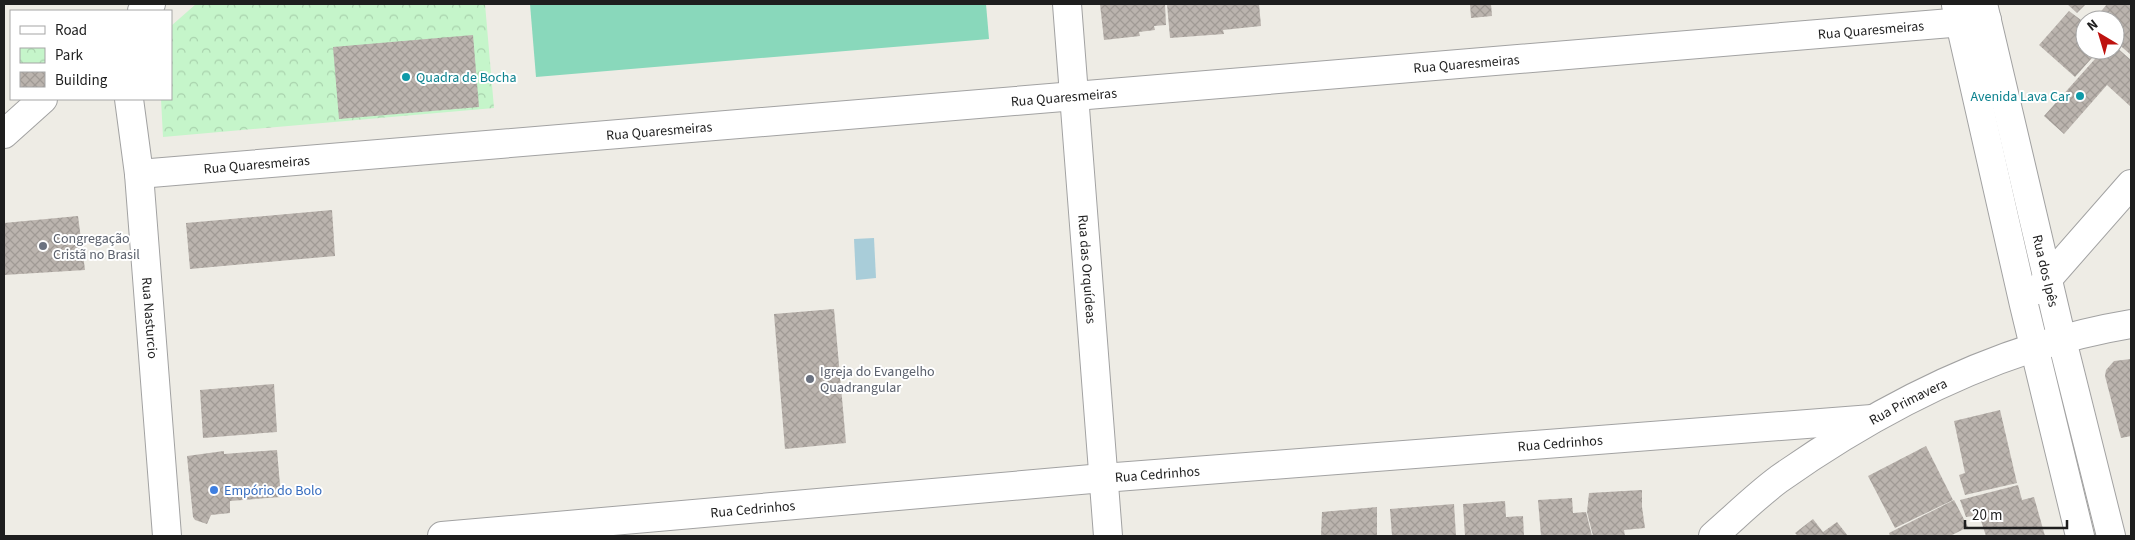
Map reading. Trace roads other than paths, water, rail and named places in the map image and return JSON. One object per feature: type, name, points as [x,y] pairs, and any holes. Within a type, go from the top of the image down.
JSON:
[{"type":"street","name":"Rua das Orquídeas","points":[[1067,4],[1108,536]]},
{"type":"street","name":"Rua Quaresmeiras","points":[[138,174],[1075,97],[1958,13],[1985,12]]},
{"type":"street","name":"Rua dos Ipês","points":[[1985,12],[2062,340],[2111,536]]},
{"type":"street","points":[[1958,13],[2034,348],[2080,536]]},
{"type":"street","points":[[4,134],[42,100]]},
{"type":"street","name":"Rua Nasturcio","points":[[129,100],[138,174],[167,536]]},
{"type":"street","points":[[2024,305],[2131,184]]},
{"type":"street","name":"Rua Primavera","points":[[1713,536],[1778,480],[1872,419],[1951,380],[2034,348],[2131,324]]},
{"type":"street","name":"Rua Cedrinhos","points":[[442,536],[1103,478],[1872,419]]},
{"type":"water","points":[[874,238],[876,278],[856,280],[854,239]]},
{"type":"place","name":"Quadra de Bocha","points":[[406,77]]},
{"type":"place","name":"Avenida Lava Car","points":[[2080,96]]},
{"type":"place","name":"Congregação Cristã no Brasil","points":[[43,246]]},
{"type":"place","name":"Igreja do Evangelho Quadrangular","points":[[810,379]]},
{"type":"place","name":"Empório do Bolo","points":[[214,490]]}]
